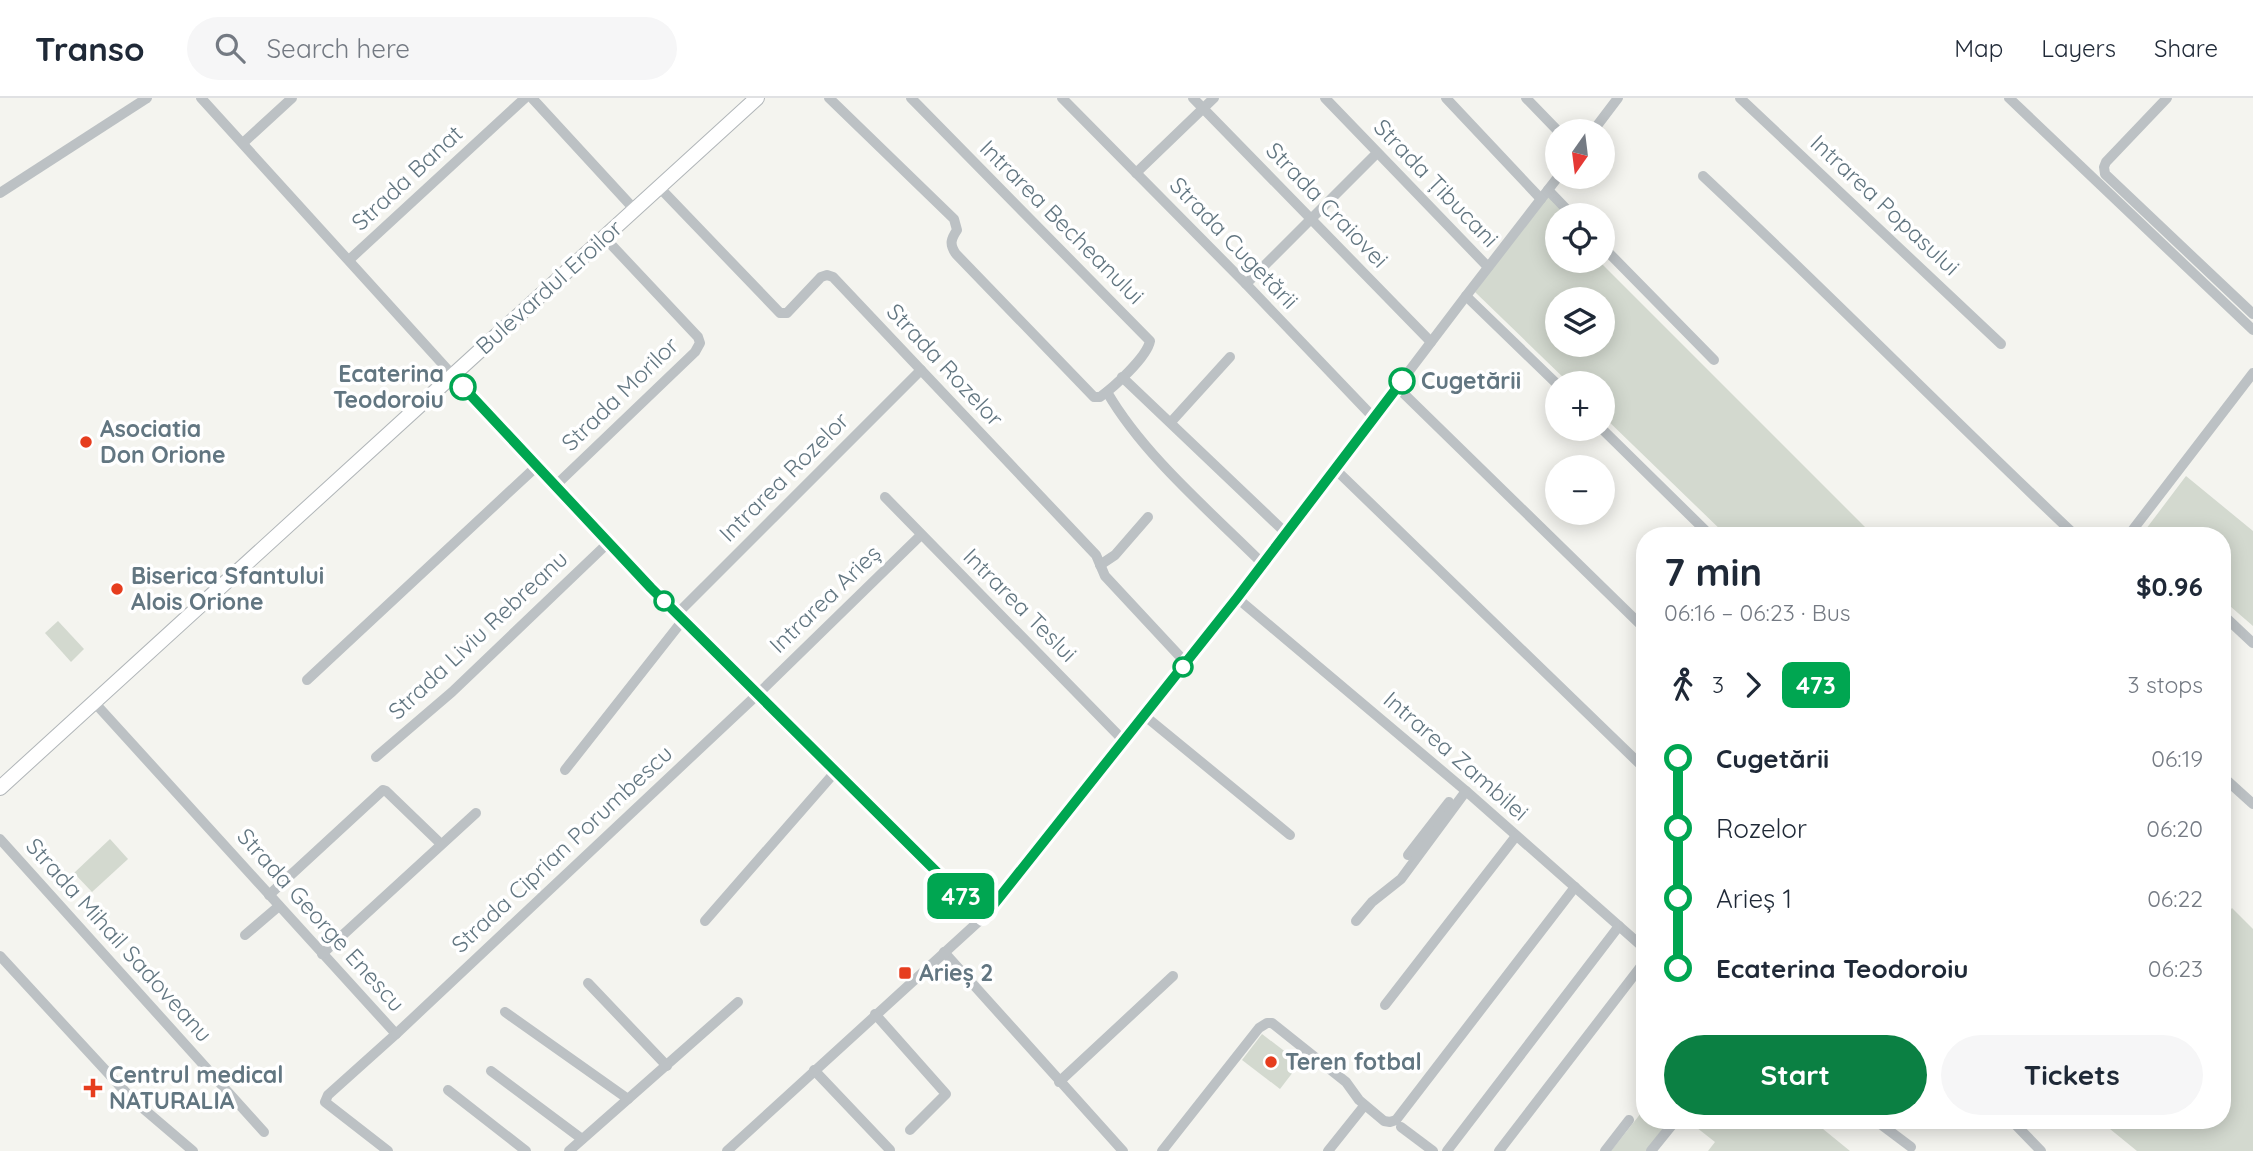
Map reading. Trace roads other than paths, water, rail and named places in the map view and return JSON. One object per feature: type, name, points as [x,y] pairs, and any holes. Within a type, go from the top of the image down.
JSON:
[{"type":"main road","name":"Bulevardul Eroilor","points":[[2,782],[94,702],[757,98]]},
{"type":"street","points":[[0,193],[147,98]]},
{"type":"street","points":[[201,98],[608,543],[983,918]]},
{"type":"street","points":[[243,143],[292,98]]},
{"type":"street","name":"Strada Banat","points":[[349,260],[525,98]]},
{"type":"street","points":[[532,98],[635,210]]},
{"type":"street","points":[[829,98],[954,219],[957,230],[951,238],[952,248],[1094,397],[1100,397],[1107,392],[1147,446],[1263,564]]},
{"type":"street","name":"Intrarea Becheanului","points":[[911,98],[1150,341],[1147,349],[1107,392]]},
{"type":"street","name":"Strada Cugetării","points":[[1062,98],[1374,418]]},
{"type":"street","name":"Strada Craiovei","points":[[1193,98],[1431,342]]},
{"type":"street","points":[[1136,173],[1214,98]]},
{"type":"street","name":"Strada Țibucani","points":[[1325,98],[1488,267]]},
{"type":"street","points":[[1446,98],[1556,203]]},
{"type":"street","points":[[1526,98],[1546,119]]},
{"type":"street","points":[[1602,119],[1618,98]]},
{"type":"street","name":"Intrarea Popasului","points":[[1740,98],[2001,344]]},
{"type":"street","points":[[2008,98],[2253,330]]},
{"type":"street","points":[[2167,98],[2106,163],[2105,174],[2253,314]]},
{"type":"street","points":[[1246,284],[1377,153]]},
{"type":"street","points":[[1703,176],[2067,527]]},
{"type":"street","name":"Strada Rozelor","points":[[659,187],[780,313],[787,313],[821,277],[833,277],[1097,555],[1105,576],[1186,663]]},
{"type":"street","points":[[727,1151],[983,918],[1287,534],[1549,189]]},
{"type":"street","name":"Strada Morilor","points":[[555,486],[695,352],[700,343],[698,337],[604,237]]},
{"type":"street","points":[[1615,259],[1714,360]]},
{"type":"street","points":[[1466,296],[1545,372]]},
{"type":"street","points":[[1171,422],[1230,357]]},
{"type":"street","name":"Intrarea Rozelor","points":[[565,770],[680,617],[921,370]]},
{"type":"street","points":[[2135,527],[2253,373]]},
{"type":"street","points":[[1122,377],[1287,534]]},
{"type":"street","points":[[1397,387],[1636,620]]},
{"type":"street","points":[[1614,441],[1702,527]]},
{"type":"street","points":[[307,681],[536,467]]},
{"type":"street","points":[[1335,469],[1636,760]]},
{"type":"street","name":"Intrarea Teslui","points":[[885,497],[1125,742]]},
{"type":"street","points":[[1100,565],[1115,555],[1148,517]]},
{"type":"street","name":"Intrarea Arieș","points":[[758,694],[921,535]]},
{"type":"street","name":"Strada Liviu Rebreanu","points":[[376,757],[452,692],[608,543]]},
{"type":"street","name":"Intrarea Zambilei","points":[[1237,598],[1463,789],[1636,941]]},
{"type":"street","points":[[2231,622],[2253,643]]},
{"type":"street","name":"Strada Ciprian Porumbescu","points":[[396,1034],[758,694]]},
{"type":"street","name":"Strada George Enescu","points":[[94,702],[396,1034],[325,1099],[327,1106],[388,1151]]},
{"type":"street","points":[[1145,716],[1290,835]]},
{"type":"street","points":[[705,921],[836,771]]},
{"type":"street","points":[[2231,784],[2253,804]]},
{"type":"street","points":[[1408,855],[1463,789]]},
{"type":"street","points":[[1356,921],[1372,902],[1401,878],[1463,789]]},
{"type":"street","points":[[269,895],[383,790],[441,844]]},
{"type":"street","points":[[322,954],[476,813]]},
{"type":"street","points":[[1385,1005],[1516,835]]},
{"type":"street","name":"Strada Mihail Sadoveanu","points":[[0,839],[264,1132]]},
{"type":"street","points":[[1399,1124],[1575,887]]},
{"type":"street","points":[[246,935],[279,906]]},
{"type":"street","points":[[1447,1151],[1619,926]]},
{"type":"street","points":[[944,952],[1123,1151]]},
{"type":"street","points":[[0,956],[132,1099],[193,1151]]},
{"type":"street","points":[[1499,1151],[1636,973]]},
{"type":"street","points":[[1059,1082],[1173,976]]},
{"type":"street","points":[[588,983],[667,1066]]},
{"type":"street","points":[[569,1151],[738,1002]]},
{"type":"street","points":[[505,1012],[628,1099]]},
{"type":"street","points":[[875,1014],[946,1094],[910,1130]]},
{"type":"street","points":[[1162,1151],[1259,1028],[1272,1023],[1346,1082],[1364,1106],[1384,1121],[1399,1124],[1433,1151]]},
{"type":"street","points":[[491,1070],[582,1139]]},
{"type":"street","points":[[814,1070],[890,1150]]},
{"type":"street","points":[[447,1090],[526,1151]]},
{"type":"street","points":[[1328,1151],[1364,1106]]},
{"type":"street","points":[[1605,1151],[1629,1120]]},
{"type":"street","points":[[1651,1151],[1669,1129]]},
{"type":"street","points":[[1887,1129],[1911,1147]]},
{"type":"street","points":[[2020,1129],[2041,1151]]},
{"type":"place","name":"Cugetării","points":[[1402,381]]},
{"type":"place","name":"Ecaterina Teodoroiu","points":[[463,387]]},
{"type":"place","name":"Asociatia Don Orione","points":[[86,442]]},
{"type":"place","name":"Biserica Sfantului Alois Orione","points":[[117,589]]},
{"type":"place","name":"Arieș 2","points":[[905,973]]},
{"type":"place","name":"Teren fotbal","points":[[1271,1062]]},
{"type":"place","name":"Centrul medical NATURALIA","points":[[93,1088]]}]
